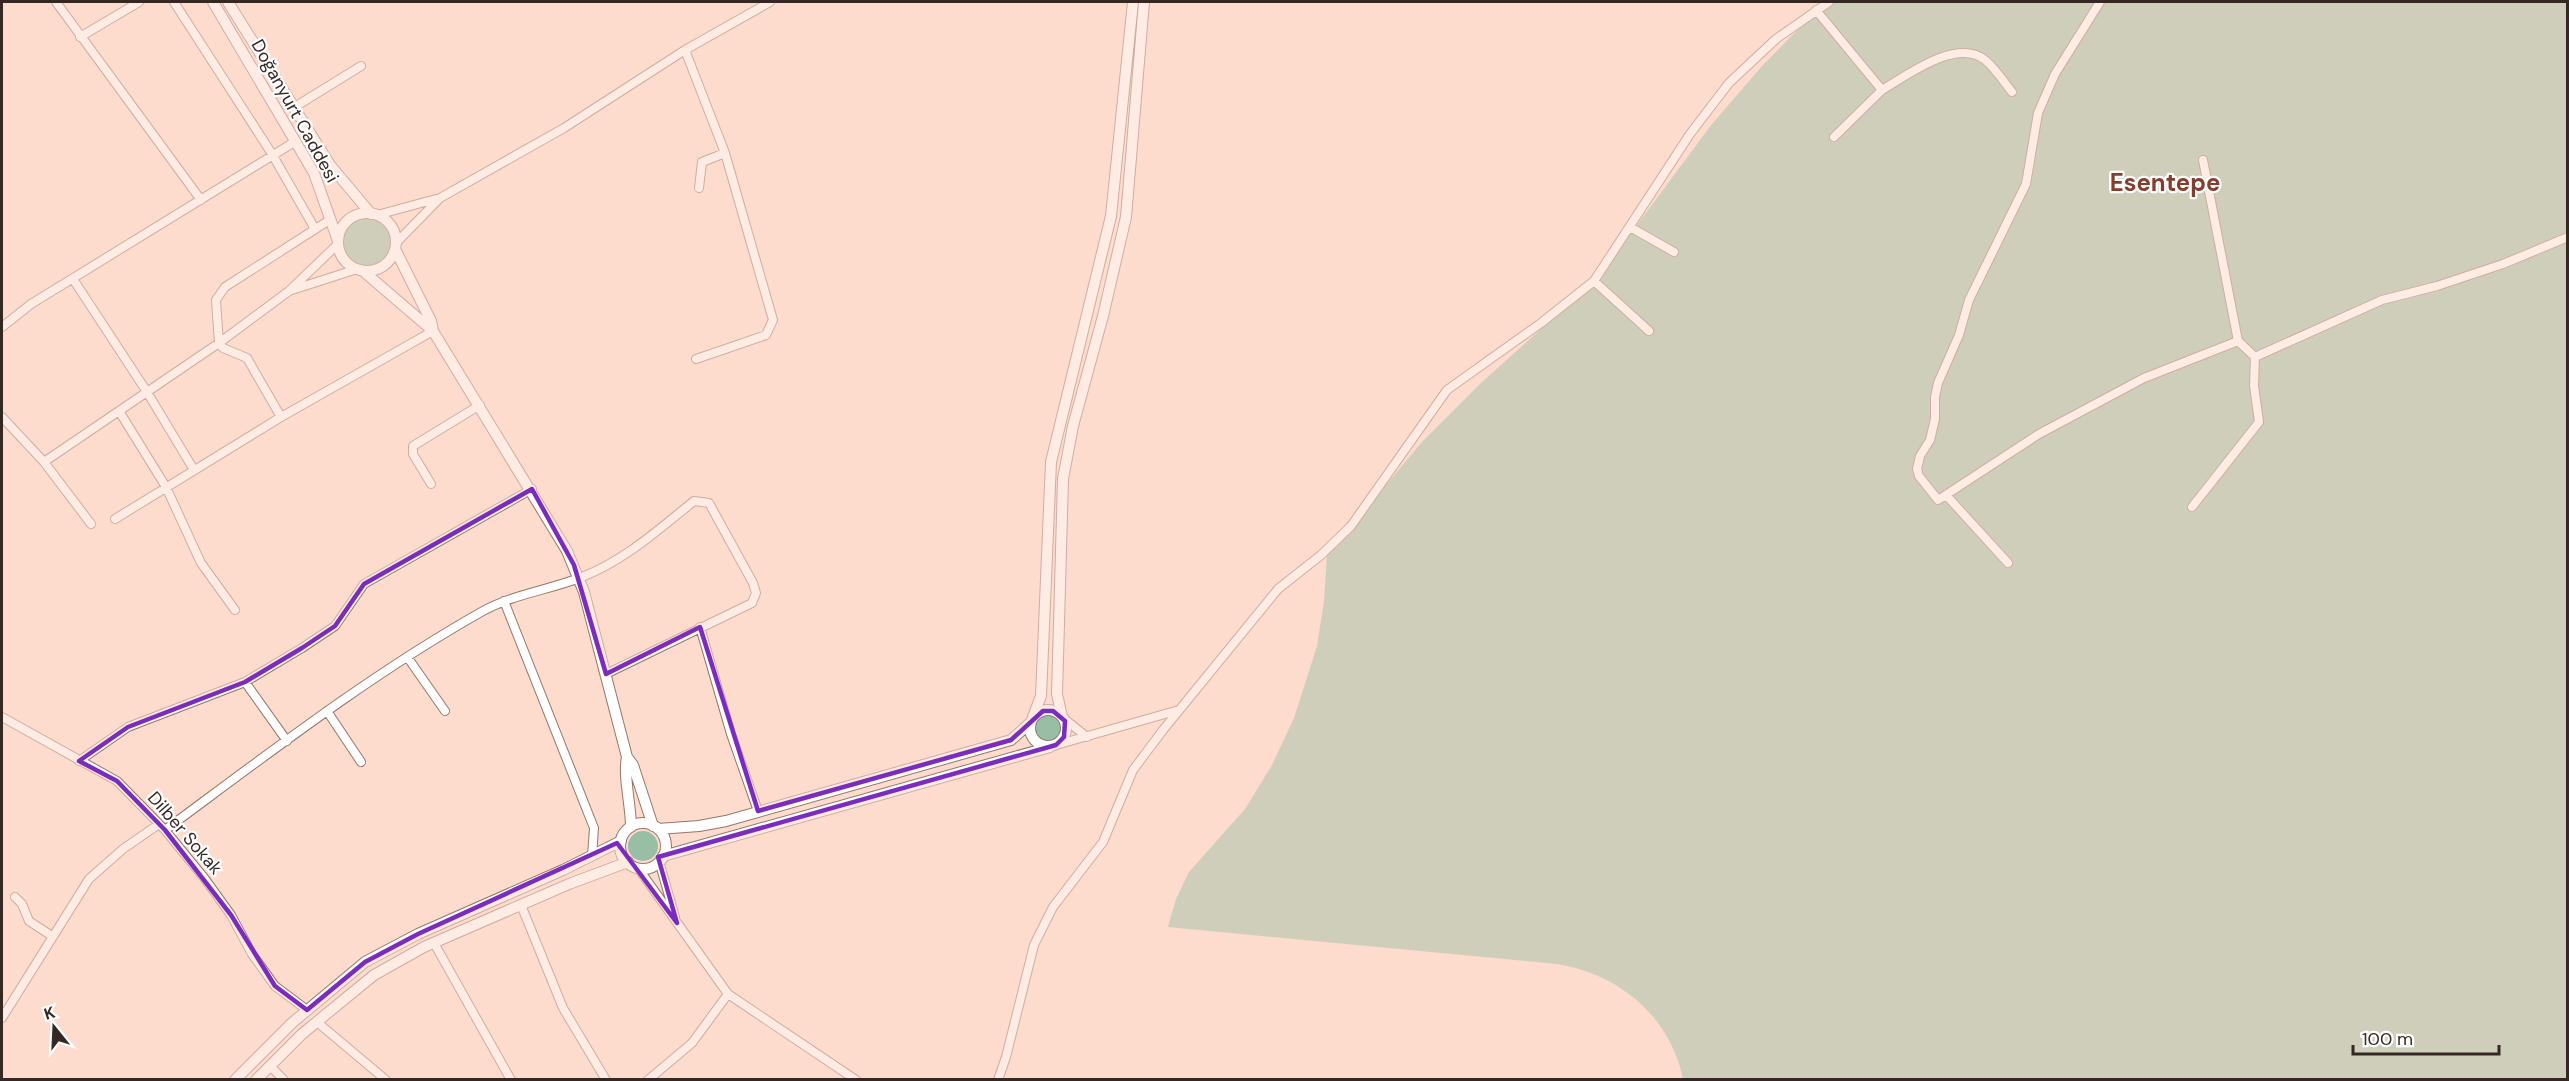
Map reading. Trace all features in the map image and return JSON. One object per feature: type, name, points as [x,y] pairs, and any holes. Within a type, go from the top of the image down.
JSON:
[{"type":"street","points":[[56,2],[201,200]]},
{"type":"street","points":[[80,37],[138,2]]},
{"type":"street","points":[[174,2],[272,154],[315,229]]},
{"type":"street","name":"Doğanyurt Caddesi","points":[[213,2],[314,173],[338,242]]},
{"type":"street","name":"Doğanyurt Caddesi","points":[[228,2],[330,165],[374,214]]},
{"type":"street","points":[[677,923],[661,858],[665,841],[656,827],[633,765],[627,757],[579,578],[564,544],[433,331],[343,258],[338,242],[341,229],[348,220],[359,214],[374,214],[440,198],[564,128],[685,50],[768,2]]},
{"type":"street","points":[[1132,2],[1111,216],[1089,317],[1051,462],[1041,696],[1032,720],[1030,735],[1044,747],[1053,746],[1066,732],[1058,694],[1063,479],[1072,426],[1103,316],[1126,217],[1144,2]]},
{"type":"street","points":[[998,1080],[1006,1057],[1034,945],[1053,907],[1102,842],[1133,770],[1179,710],[1278,589],[1321,555],[1351,526],[1447,390],[1511,346],[1594,281],[1690,134],[1729,83],[1776,39],[1829,2]]},
{"type":"street","points":[[2100,2],[2055,74],[2038,113],[2026,184],[1969,300],[1959,335],[1938,383],[1935,397],[1935,419],[1917,469],[1919,476],[1938,500],[2039,434],[2134,384],[2238,341]]},
{"type":"street","points":[[1816,10],[1882,90]]},
{"type":"street","points":[[685,50],[725,153],[772,315],[773,326],[766,335],[696,359]]},
{"type":"street","points":[[1834,137],[1882,90],[1937,58],[1960,54],[1977,55],[1985,59],[2012,92]]},
{"type":"street","points":[[293,108],[361,66]]},
{"type":"street","points":[[2,327],[31,304],[296,141]]},
{"type":"street","points":[[699,188],[702,162],[725,153]]},
{"type":"street","points":[[2192,507],[2259,422],[2254,386],[2255,357],[2238,341],[2203,160]]},
{"type":"street","points":[[289,291],[360,270],[380,267],[390,260],[395,246],[440,198]]},
{"type":"street","points":[[374,214],[391,226],[395,246],[432,321],[433,331]]},
{"type":"street","points":[[219,343],[216,300],[220,293],[331,219]]},
{"type":"street","points":[[1630,227],[1674,252]]},
{"type":"street","points":[[2255,357],[2382,300],[2437,286],[2503,264],[2568,237]]},
{"type":"street","points":[[44,462],[219,343],[289,291],[338,242]]},
{"type":"street","points":[[73,279],[147,392],[194,470]]},
{"type":"street","points":[[1594,281],[1649,331]]},
{"type":"street","points":[[115,519],[281,417],[433,331]]},
{"type":"street","points":[[219,343],[247,358],[281,417]]},
{"type":"street","points":[[430,484],[413,454],[413,446],[480,405]]},
{"type":"street","points":[[119,411],[166,487],[201,563],[235,610]]},
{"type":"street","points":[[2,417],[44,462],[91,524]]},
{"type":"street","points":[[79,761],[128,726],[245,682],[335,626],[364,584],[532,489]]},
{"type":"street","points":[[1946,495],[2008,563]]},
{"type":"street","points":[[2,1018],[89,879],[123,849],[162,827],[327,711],[484,611],[504,601],[579,578],[624,556],[694,501],[704,500],[712,506],[753,583],[756,593],[752,603],[606,674]]},
{"type":"street","points":[[504,601],[594,828],[592,856]]},
{"type":"street","points":[[700,627],[731,734],[758,811]]},
{"type":"street","points":[[408,658],[444,711]]},
{"type":"street","points":[[245,682],[287,741]]},
{"type":"street","points":[[630,827],[642,823],[656,827],[711,825],[1011,740],[1032,720],[1048,710],[1062,717],[1087,737]]},
{"type":"street","points":[[638,868],[650,867],[661,858],[1179,710]]},
{"type":"street","points":[[327,711],[361,762]]},
{"type":"street","name":"Dilber Sokak","points":[[2,717],[117,781],[162,827],[231,915],[252,954],[275,986],[307,1010]]},
{"type":"street","points":[[235,1080],[307,1010],[365,962],[407,939],[621,841],[630,827],[631,798],[625,767],[627,757]]},
{"type":"street","points":[[621,841],[621,853],[627,862],[638,868],[728,994],[856,1080]]},
{"type":"street","points":[[256,1080],[318,1022],[374,975],[434,943],[627,862]]},
{"type":"street","points":[[15,897],[22,903],[29,921],[52,936]]},
{"type":"street","points":[[520,905],[563,1008],[606,1080]]},
{"type":"street","points":[[434,943],[511,1080]]},
{"type":"street","points":[[648,1080],[692,1043],[728,994]]},
{"type":"street","points":[[318,1022],[386,1080]]},
{"type":"street","points":[[270,1066],[284,1080]]},
{"type":"highlighted area","points":[[532,489],[574,565],[606,674],[700,627],[758,811],[1011,740],[1043,711],[1053,711],[1065,721],[1064,737],[1056,745],[658,857],[677,923],[617,843],[418,934],[365,962],[307,1010],[275,986],[231,915],[165,830],[117,781],[79,761],[128,727],[245,682],[302,648],[335,626],[364,584]]},
{"type":"green space","points":[[1825,2],[2567,2],[2567,1079],[1683,1079],[1667,1036],[1654,1018],[1621,988],[1580,969],[1557,964],[1168,927],[1176,899],[1189,872],[1245,809],[1272,765],[1294,718],[1317,646],[1324,601],[1327,555],[1422,442],[1481,383],[1560,312],[1625,241],[1712,124],[1762,66]]},
{"type":"green space","points":[[367,218],[384,225],[391,242],[384,259],[367,266],[350,259],[343,242],[350,225]]},
{"type":"green space","points":[[1048,713],[1059,717],[1063,728],[1059,739],[1048,743],[1037,739],[1033,728],[1037,717]]},
{"type":"green space","points":[[643,831],[654,835],[658,846],[654,857],[643,861],[632,857],[628,846],[632,835]]},
{"type":"district","name":"Esentepe","points":[[2165,183]]}]
